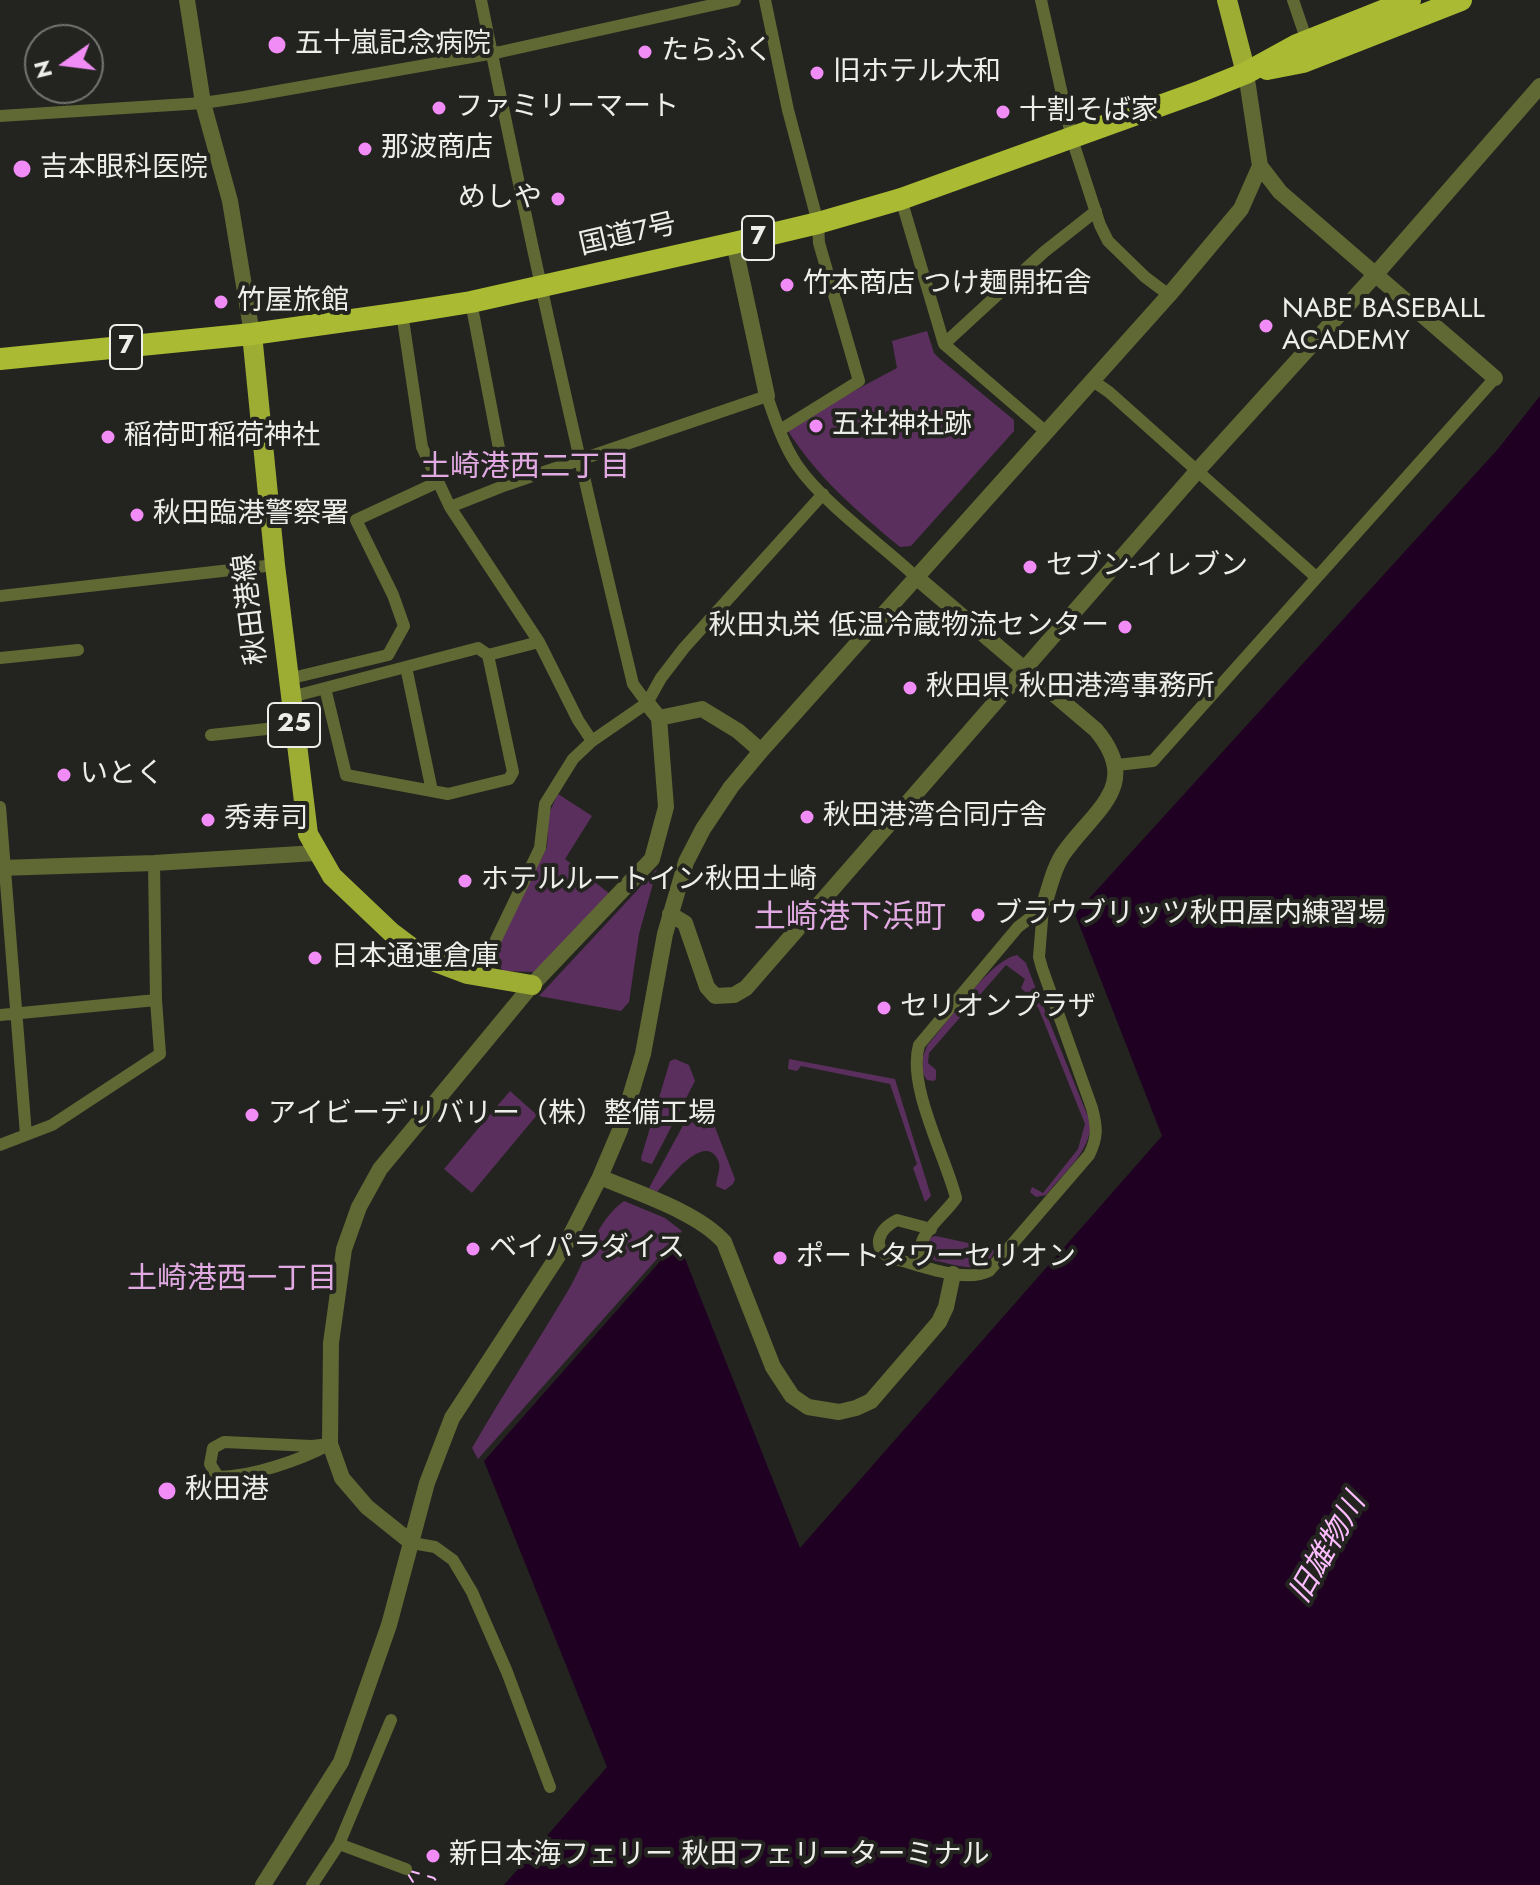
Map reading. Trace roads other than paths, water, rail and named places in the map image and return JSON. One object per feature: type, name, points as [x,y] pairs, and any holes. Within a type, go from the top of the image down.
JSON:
[{"type":"highway","name":"7","points":[[1246,73],[1307,41],[1410,0]]},
{"type":"highway","name":"7","points":[[1246,73],[1303,62],[1461,0]]},
{"type":"highway","name":"国道7号","points":[[0,359],[252,334],[402,313],[471,302],[734,243],[901,199],[1246,73]]},
{"type":"main road","points":[[1227,0],[1246,73]]},
{"type":"main road","name":"秋田港線","points":[[252,334],[294,726],[308,834],[316,853],[332,876],[391,932],[427,959],[478,977],[532,985]]},
{"type":"street","points":[[187,0],[203,103],[230,201],[252,334]]},
{"type":"street","points":[[481,0],[579,462],[633,684],[659,718],[666,807],[652,859],[532,985],[380,1169],[359,1207],[344,1249],[331,1343],[330,1444],[342,1478],[367,1507],[412,1543],[435,1547],[453,1560],[472,1592],[507,1672],[550,1787]]},
{"type":"street","points":[[0,116],[203,103],[492,53],[735,0]]},
{"type":"street","points":[[765,0],[788,110],[818,223],[819,243],[859,381],[780,430]]},
{"type":"street","points":[[1041,0],[1072,139],[1108,241],[1145,277],[1169,295]]},
{"type":"street","points":[[1293,0],[1307,41]]},
{"type":"street","points":[[1117,765],[1153,761],[1495,378],[1280,192],[1260,166],[1246,73]]},
{"type":"street","points":[[670,914],[685,923],[707,987],[715,996],[734,995],[746,988],[1198,470],[1375,275],[1540,86]]},
{"type":"street","points":[[263,1885],[341,1762],[389,1625],[427,1483],[452,1418],[567,1242],[620,1130],[643,1054],[670,914],[686,862],[703,829],[731,787],[761,751],[1169,295],[1241,209],[1260,166]]},
{"type":"street","points":[[901,199],[944,344],[1045,431]]},
{"type":"street","points":[[944,344],[1044,252],[1096,211]]},
{"type":"street","points":[[734,243],[767,396],[798,465],[823,494],[916,577],[1096,730],[1107,743],[1117,765],[1112,793],[1063,853],[1043,908],[1039,957],[1092,1108],[1098,1128],[1096,1142],[1089,1155],[989,1271],[981,1275],[953,1274],[882,1253],[878,1245],[880,1234],[887,1225],[897,1220],[931,1229]]},
{"type":"street","points":[[471,302],[506,485]]},
{"type":"street","points":[[402,313],[422,447],[450,507],[539,642],[578,720],[592,741]]},
{"type":"street","points":[[1093,381],[1198,470],[1316,577]]},
{"type":"street","points":[[450,507],[767,396]]},
{"type":"street","points":[[290,688],[388,655],[404,626],[393,595],[356,520],[438,482]]},
{"type":"street","points":[[478,977],[540,848],[545,804],[573,759],[592,741],[647,703],[684,648],[823,494]]},
{"type":"street","points":[[0,596],[275,565]]},
{"type":"street","points":[[488,655],[539,642]]},
{"type":"street","points":[[290,688],[325,688],[478,648],[488,655],[513,772],[509,779],[448,794],[346,775],[325,688]]},
{"type":"street","points":[[0,658],[78,650]]},
{"type":"street","points":[[406,667],[432,791]]},
{"type":"street","points":[[659,718],[702,709],[738,731],[761,751]]},
{"type":"street","points":[[211,735],[294,726]]},
{"type":"street","points":[[0,807],[26,1135]]},
{"type":"street","points":[[3,868],[316,853]]},
{"type":"street","points":[[0,1145],[52,1125],[160,1054],[154,863]]},
{"type":"street","points":[[924,1266],[918,1248],[921,1239],[956,1198],[917,1080],[919,1045],[1018,927],[1043,908]]},
{"type":"street","points":[[0,1015],[156,1000]]},
{"type":"street","points":[[600,1177],[692,1217],[714,1231],[724,1242],[773,1367],[792,1396],[808,1407],[839,1412],[871,1401],[939,1322],[946,1307],[953,1274]]},
{"type":"street","points":[[224,1442],[330,1444],[314,1453],[232,1477],[218,1477],[210,1464],[213,1448],[224,1442]]},
{"type":"street","points":[[312,1885],[339,1844],[391,1720]]},
{"type":"street","points":[[339,1844],[406,1869]]},
{"type":"water","name":"旧雄物川","points":[[1540,396],[1540,1885],[504,1885],[607,1767],[484,1461],[678,1241],[800,1548],[1162,1136],[1075,914],[1498,449]]},
{"type":"place","name":"五十嵐記念病院","points":[[277,45]]},
{"type":"place","name":"たらふく","points":[[645,52]]},
{"type":"place","name":"旧ホテル大和","points":[[817,73]]},
{"type":"place","name":"ファミリーマート","points":[[439,108]]},
{"type":"place","name":"十割そば家","points":[[1003,112]]},
{"type":"place","name":"那波商店","points":[[365,149]]},
{"type":"place","name":"吉本眼科医院","points":[[22,169]]},
{"type":"place","name":"めしや","points":[[558,199]]},
{"type":"place","name":"竹本商店 つけ麺開拓舎","points":[[787,285]]},
{"type":"place","name":"竹屋旅館","points":[[221,302]]},
{"type":"place","name":"NABE BASEBALL ACADEMY","points":[[1266,326]]},
{"type":"place","name":"五社神社跡","points":[[816,426]]},
{"type":"place","name":"稲荷町稲荷神社","points":[[108,437]]},
{"type":"place","name":"秋田臨港警察署","points":[[137,515]]},
{"type":"place","name":"セブン-イレブン","points":[[1030,567]]},
{"type":"place","name":"秋田丸栄 低温冷蔵物流センター","points":[[1125,627]]},
{"type":"place","name":"秋田県 秋田港湾事務所","points":[[910,688]]},
{"type":"place","name":"いとく","points":[[64,775]]},
{"type":"place","name":"秋田港湾合同庁舎","points":[[807,817]]},
{"type":"place","name":"秀寿司","points":[[208,820]]},
{"type":"place","name":"ホテルルートイン秋田土崎","points":[[465,881]]},
{"type":"place","name":"ブラウブリッツ秋田屋内練習場","points":[[978,915]]},
{"type":"place","name":"日本通運倉庫","points":[[315,958]]},
{"type":"place","name":"セリオンプラザ","points":[[884,1008]]},
{"type":"place","name":"アイビーデリバリー（株）整備工場","points":[[252,1115]]},
{"type":"place","name":"ベイパラダイス","points":[[473,1249]]},
{"type":"place","name":"ポートタワーセリオン","points":[[780,1258]]},
{"type":"place","name":"秋田港","points":[[167,1491]]},
{"type":"place","name":"新日本海フェリー 秋田フェリーターミナル","points":[[433,1856]]},
{"type":"district","name":"土崎港西二丁目","points":[[525,469]]},
{"type":"district","name":"土崎港下浜町","points":[[850,919]]},
{"type":"district","name":"土崎港西一丁目","points":[[232,1281]]}]
